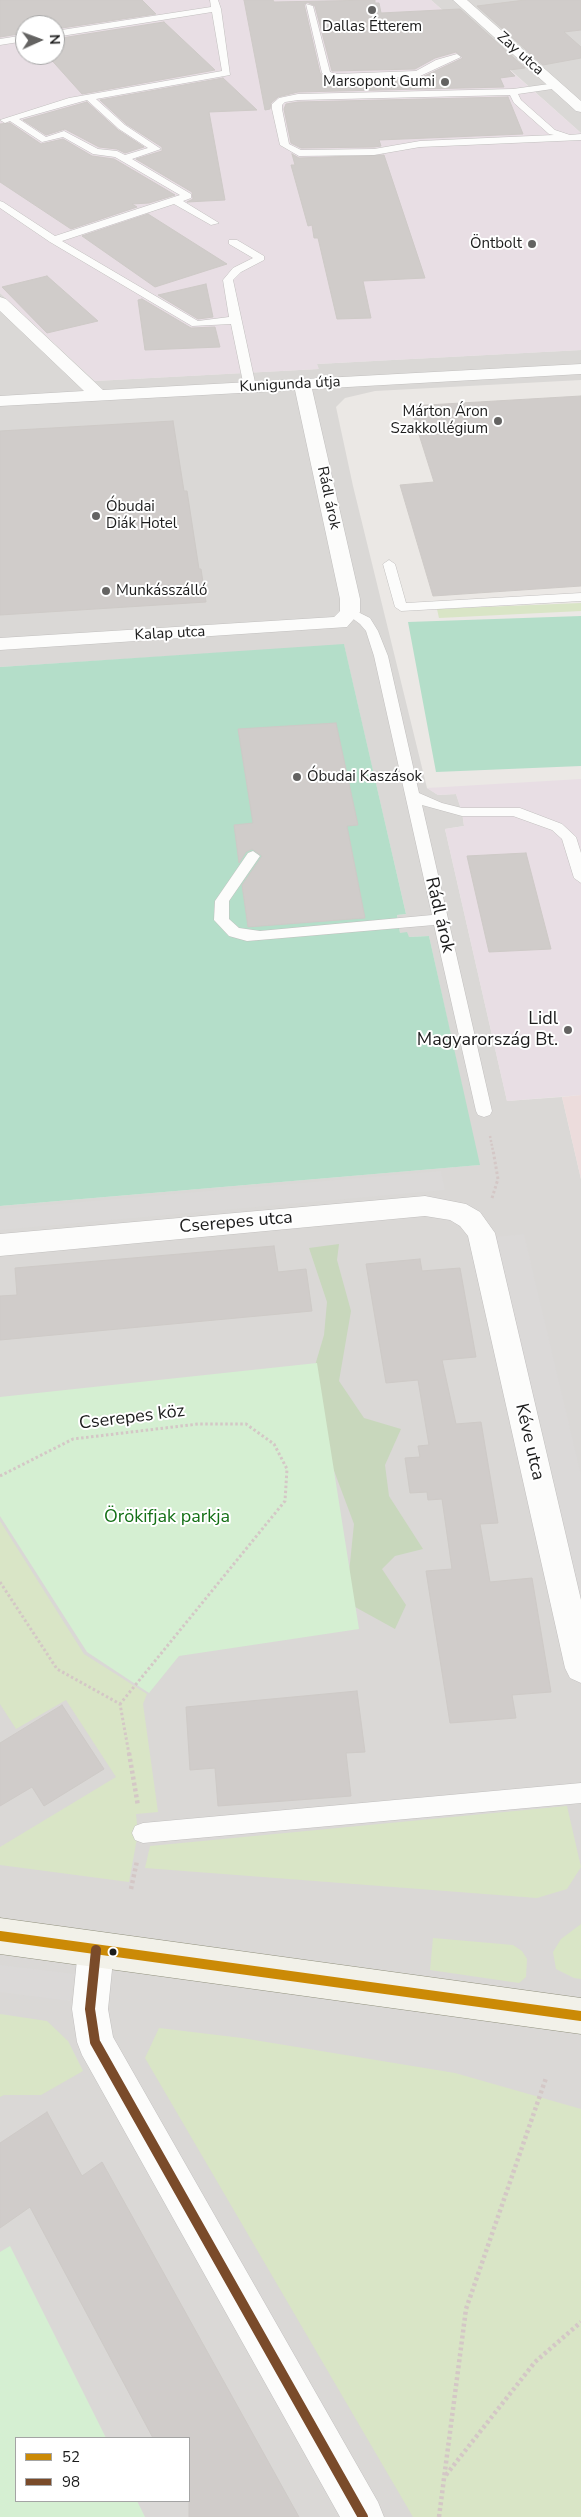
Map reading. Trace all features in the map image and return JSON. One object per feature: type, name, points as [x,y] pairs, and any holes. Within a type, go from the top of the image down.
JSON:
[{"type":"street","name":"Zay utca","points":[[459,0],[581,108]]},
{"type":"street","points":[[0,302],[98,395]]},
{"type":"street","name":"Kunigunda útja","points":[[0,401],[581,369]]},
{"type":"street","name":"Rádl árok","points":[[302,384],[350,599],[345,618]]},
{"type":"street","name":"Kalap utca","points":[[0,644],[345,618]]},
{"type":"street","name":"Cserepes utca","points":[[0,1245],[425,1206],[456,1211],[470,1219]]},
{"type":"street","name":"Kéve utca","points":[[470,1219],[481,1234],[581,1668]]},
{"type":"street","points":[[0,1936],[581,2016]]},
{"type":"street","points":[[96,1950],[90,2008],[95,2042],[363,2517]]},
{"type":"lane","points":[[0,122],[88,97],[227,73],[216,5],[65,32]]},
{"type":"lane","points":[[309,6],[326,73],[336,77],[418,74],[439,62],[457,57]]},
{"type":"lane","points":[[0,42],[15,40]]},
{"type":"lane","points":[[439,62],[444,71]]},
{"type":"lane","points":[[556,86],[513,92],[298,97],[282,100],[277,104],[277,110],[285,145],[299,153],[374,152],[420,144],[576,138]]},
{"type":"lane","points":[[513,92],[517,101],[552,132],[576,138]]},
{"type":"lane","points":[[88,97],[122,127],[156,149],[125,158]]},
{"type":"lane","points":[[11,118],[45,140],[64,134],[96,152],[117,154],[188,196],[54,240]]},
{"type":"lane","points":[[174,200],[214,223]]},
{"type":"lane","points":[[0,204],[54,240],[196,324],[235,320]]},
{"type":"lane","points":[[233,242],[260,258],[237,270],[228,280],[250,387]]},
{"type":"lane","points":[[389,564],[401,607],[581,597]]},
{"type":"lane","name":"Rádl árok","points":[[345,618],[365,621],[372,631],[382,656],[484,1111]]},
{"type":"lane","points":[[413,796],[438,807],[462,812],[515,810],[557,827],[569,837],[581,878]]},
{"type":"lane","points":[[253,856],[222,901],[222,920],[234,932],[247,936],[260,936],[440,919]]},
{"type":"lane","points":[[143,1833],[581,1793]]},
{"type":"path","points":[[470,1219],[491,1203],[498,1179],[484,1111]]},
{"type":"path","name":"Cserepes köz","points":[[0,1476],[72,1439],[198,1424],[246,1424],[274,1444],[287,1469],[285,1501],[174,1635],[120,1704]]},
{"type":"path","points":[[0,1582],[57,1669],[120,1704],[143,1833]]},
{"type":"path","points":[[439,2517],[466,2310],[546,2078]]},
{"type":"path","points":[[444,2476],[535,2362],[581,2322]]},
{"type":"shaded area","points":[[0,0],[431,0],[581,133],[581,350],[317,364],[319,369],[95,381],[0,293]]},
{"type":"shaded area","points":[[431,0],[581,0],[581,133],[487,49]]},
{"type":"shaded area","points":[[0,293],[95,381],[318,369],[317,364],[581,350],[581,380],[375,391],[345,398],[336,407],[353,486],[427,788],[438,795],[456,794],[462,812],[464,826],[445,829],[507,1101],[562,1097],[581,1179],[581,2517],[0,2517],[0,1206],[479,1165],[429,936],[409,937],[400,933],[397,915],[406,914],[344,645],[0,667]]},
{"type":"shaded area","points":[[581,779],[581,1095],[507,1101],[445,829],[464,826],[462,812],[456,794],[438,795],[427,788]]},
{"type":"shaded area","points":[[581,1095],[581,1179],[562,1097]]},
{"type":"shaded area","points":[[441,1171],[445,1190],[0,1230],[0,1209]]},
{"type":"shaded area","points":[[524,1234],[581,1475],[581,1616],[496,1237]]},
{"type":"shaded area","points":[[0,1965],[75,1974],[70,2001],[0,1992]]},
{"type":"green space","points":[[581,603],[581,611],[439,618],[437,609]]},
{"type":"green space","points":[[581,616],[581,766],[436,772],[408,622]]},
{"type":"green space","points":[[344,644],[406,914],[397,915],[400,933],[407,932],[409,937],[429,936],[480,1165],[0,1206],[0,667]]},
{"type":"green space","points":[[339,1244],[337,1260],[351,1311],[339,1381],[364,1418],[401,1429],[385,1465],[389,1496],[423,1549],[395,1556],[382,1569],[406,1605],[395,1629],[346,1602],[354,1524],[306,1396],[324,1335],[327,1302],[309,1248]]},
{"type":"green space","name":"Örökifjak parkja","points":[[317,1363],[359,1629],[179,1656],[149,1693],[87,1652],[0,1516],[0,1397]]},
{"type":"green space","points":[[0,1521],[84,1654],[147,1694],[143,1704],[158,1812],[136,1814],[138,1833],[129,1882],[0,1865],[0,1847],[116,1777],[66,1700],[16,1729],[0,1704]]},
{"type":"green space","points":[[567,1806],[581,1867],[567,1889],[537,1898],[145,1868],[150,1846]]},
{"type":"green space","points":[[581,1924],[581,1979],[574,1978],[556,1969],[553,1952],[561,1939]]},
{"type":"green space","points":[[433,1938],[513,1945],[522,1951],[527,1959],[526,1977],[519,1983],[430,1970]]},
{"type":"green space","points":[[0,2014],[47,2021],[68,2041],[83,2071],[41,2095],[4,2095],[0,2097]]},
{"type":"green space","points":[[159,2028],[242,2038],[455,2073],[581,2109],[581,2517],[413,2517],[145,2058]]},
{"type":"green space","points":[[10,2246],[106,2437],[15,2437],[15,2502],[138,2502],[145,2517],[0,2517],[0,2252]]},
{"type":"building","points":[[0,0],[142,0],[156,14],[65,28],[65,15],[15,15],[15,35],[0,37]]},
{"type":"building","points":[[244,0],[273,0],[274,2],[375,0],[375,3],[379,3],[381,13],[460,9],[525,68],[509,70],[515,76],[500,78],[504,87],[298,92],[278,97],[271,103],[270,109],[265,110]],"holes":[[[307,2],[315,6],[332,71],[415,69],[435,58],[456,52],[463,58],[418,79],[331,81],[320,73],[304,4]]]},
{"type":"building","points":[[525,0],[581,0],[581,30],[564,32],[581,47],[581,58],[543,65],[477,6]]},
{"type":"building","points":[[164,22],[215,70],[82,94],[56,65],[65,65],[65,37]]},
{"type":"building","points":[[223,78],[257,110],[209,112],[225,200],[187,202],[193,199],[192,192],[136,159],[162,151],[162,147],[126,124],[100,100]]},
{"type":"building","points":[[508,97],[523,134],[379,140],[381,146],[374,147],[301,148],[291,143],[284,109],[286,104],[298,102]]},
{"type":"building","points":[[87,102],[118,130],[144,147],[125,153],[117,149],[99,147],[65,129],[46,135],[23,120]]},
{"type":"building","points":[[10,123],[41,144],[63,139],[92,156],[114,159],[175,195],[149,203],[132,204],[137,207],[71,229],[0,182],[0,124]]},
{"type":"building","points":[[292,154],[299,158],[384,155],[425,278],[363,281],[371,318],[337,319],[318,238],[314,238],[312,225],[308,226],[291,165],[295,165]]},
{"type":"building","points":[[148,214],[227,264],[155,287],[82,236]]},
{"type":"building","points":[[47,276],[98,321],[47,333],[2,287]]},
{"type":"building","points":[[206,284],[213,317],[198,319],[158,295]]},
{"type":"building","points":[[142,299],[191,328],[215,327],[220,347],[145,350],[138,300]]},
{"type":"building","points":[[581,396],[581,586],[433,596],[400,485],[434,482],[410,406]]},
{"type":"building","points":[[173,421],[184,491],[187,491],[206,602],[0,615],[0,431]]},
{"type":"building","points":[[336,723],[358,825],[347,826],[365,918],[248,927],[242,885],[262,856],[252,849],[246,852],[239,863],[234,825],[253,823],[238,729]]},
{"type":"building","points":[[526,853],[551,949],[489,952],[467,856]]},
{"type":"building","points":[[274,1246],[278,1272],[306,1269],[312,1311],[0,1340],[0,1296],[17,1295],[15,1268]]},
{"type":"building","points":[[420,1259],[422,1271],[460,1268],[476,1357],[442,1360],[456,1424],[481,1422],[498,1523],[480,1524],[490,1582],[532,1578],[551,1692],[512,1695],[516,1718],[450,1723],[426,1571],[452,1569],[442,1499],[428,1500],[427,1492],[410,1493],[405,1458],[420,1457],[418,1446],[429,1445],[418,1380],[386,1383],[366,1264]]},
{"type":"building","points":[[357,1691],[365,1752],[346,1753],[351,1796],[218,1806],[215,1768],[190,1770],[186,1707]]},
{"type":"building","points":[[62,1705],[104,1769],[44,1806],[32,1787],[0,1806],[0,1743]]},
{"type":"building","points":[[47,2112],[82,2176],[102,2162],[299,2517],[189,2517],[190,2437],[152,2437],[30,2207],[0,2228],[0,2143]]},
{"type":"transit line","name":"52","points":[[0,1936],[581,2016]]},
{"type":"transit line","name":"98","points":[[96,1950],[90,2009],[95,2042],[363,2517]]},
{"type":"place","name":"Dallas Étterem","points":[[372,10]]},
{"type":"place","name":"Marsopont Gumi","points":[[445,82]]},
{"type":"place","name":"Öntbolt","points":[[532,244]]},
{"type":"place","name":"Márton Áron Szakkollégium","points":[[498,421]]},
{"type":"place","name":"Óbudai Diák Hotel","points":[[96,516]]},
{"type":"place","name":"Munkásszálló","points":[[106,591]]},
{"type":"place","name":"Óbudai Kaszások","points":[[297,777]]},
{"type":"place","name":"Lidl Magyarország Bt.","points":[[568,1030]]}]
